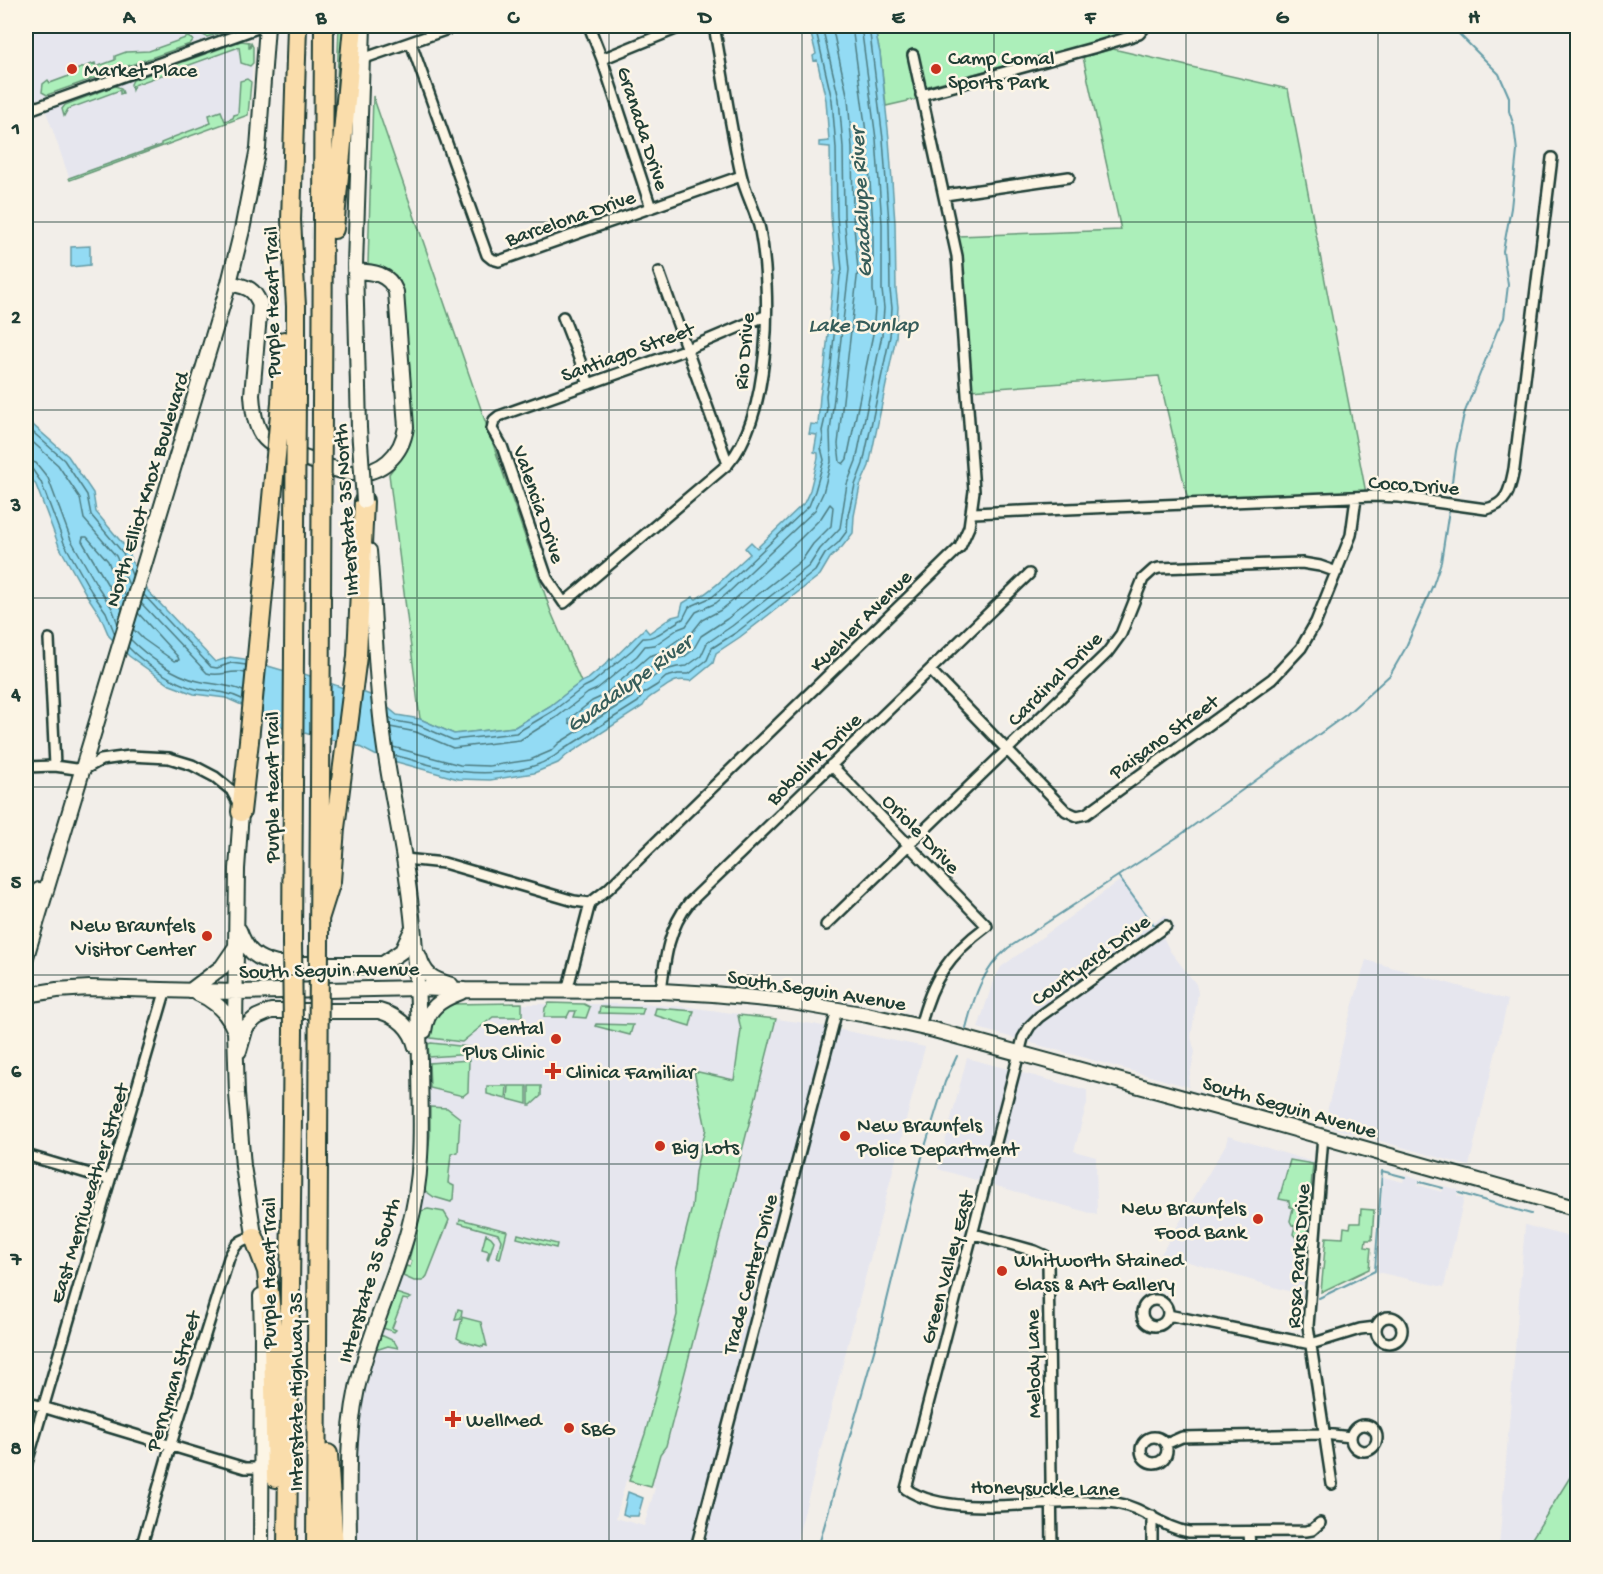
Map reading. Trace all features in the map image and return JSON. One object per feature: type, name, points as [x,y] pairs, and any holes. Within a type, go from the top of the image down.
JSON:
[{"type":"highway","name":"Purple Heart Trail","points":[[287,1548],[293,1030],[293,783],[288,400],[296,306],[291,220],[297,26]]},
{"type":"highway","points":[[319,920],[324,26]]},
{"type":"highway","points":[[322,353],[353,26]]},
{"type":"highway","points":[[241,812],[288,400]]},
{"type":"highway","points":[[319,920],[331,881],[339,795],[358,646],[364,501]]},
{"type":"highway","name":"Interstate Highway 35","points":[[316,1548],[319,920]]},
{"type":"highway","points":[[254,1237],[267,1271],[273,1332],[279,1548]]},
{"type":"highway","points":[[317,1370],[327,1440],[334,1548]]},
{"type":"main road","name":"North Elliot Knox Boulevard","points":[[26,957],[229,283],[258,148],[265,26]]},
{"type":"main road","name":"Interstate 35 North","points":[[363,26],[355,271],[359,428],[384,747],[405,859],[418,988]]},
{"type":"main road","points":[[229,283],[247,287],[256,293],[260,304],[252,394],[253,410],[263,436],[280,450],[352,473],[376,470],[394,457],[404,438],[406,427],[396,292],[388,278],[380,274],[355,271]]},
{"type":"main road","points":[[241,812],[234,1030],[240,1139],[254,1237],[262,1317],[261,1548]]},
{"type":"main road","points":[[26,912],[51,870]]},
{"type":"main road","points":[[236,919],[248,951],[257,958],[276,964],[382,964],[402,951],[412,927]]},
{"type":"main road","points":[[412,927],[420,959],[427,974],[465,990]]},
{"type":"main road","points":[[190,991],[222,968],[236,946]]},
{"type":"main road","name":"South Seguin Avenue","points":[[26,995],[71,988],[236,992],[418,988],[661,991],[750,997],[837,1010],[920,1027],[1323,1136],[1578,1209]]},
{"type":"main road","name":"Interstate 35 South","points":[[349,1548],[350,1444],[355,1395],[369,1345],[405,1245],[416,1200],[420,1158],[418,988]]},
{"type":"main road","points":[[420,1060],[425,1022],[430,1010],[441,1000],[465,990]]},
{"type":"main road","points":[[190,991],[207,998],[220,1007],[230,1018],[234,1030]]},
{"type":"main road","points":[[236,1067],[242,1039],[251,1022],[262,1014],[284,1010],[379,1011],[391,1014],[403,1022],[409,1031],[420,1060]]},
{"type":"street","points":[[26,111],[265,26]]},
{"type":"street","points":[[362,59],[458,26]]},
{"type":"street","name":"Granada Drive","points":[[589,26],[603,59],[651,208]]},
{"type":"street","points":[[603,59],[683,26]]},
{"type":"street","name":"Rio Drive","points":[[564,603],[728,464],[740,450],[756,405],[764,352],[764,260],[759,228],[741,176],[714,26]]},
{"type":"street","points":[[921,95],[1139,34],[1146,26]]},
{"type":"street","name":"Barcelona Drive","points":[[411,43],[489,258],[499,261],[741,176]]},
{"type":"street","name":"Kuehler Avenue","points":[[590,903],[608,889],[960,547],[969,527],[973,513],[974,491],[959,269],[945,195],[913,55]]},
{"type":"street","name":"Coco Drive","points":[[973,513],[1398,497],[1486,509],[1497,507],[1510,489],[1514,470],[1552,158]]},
{"type":"street","points":[[945,195],[1069,177]]},
{"type":"street","points":[[659,272],[728,464]]},
{"type":"street","name":"Santiago Street","points":[[499,416],[687,349],[765,316]]},
{"type":"street","points":[[563,317],[588,384]]},
{"type":"street","name":"Valencia Drive","points":[[499,416],[494,420],[492,429],[502,446],[547,578],[564,603]]},
{"type":"street","name":"Paisano Street","points":[[930,670],[1068,813],[1077,816],[1086,814],[1202,731],[1283,669],[1308,638],[1353,525],[1356,498]]},
{"type":"street","name":"Cardinal Drive","points":[[826,925],[1107,653],[1121,634],[1143,579],[1153,570],[1302,563],[1336,572]]},
{"type":"street","name":"Bobolink Drive","points":[[661,991],[668,944],[676,923],[685,909],[1029,574]]},
{"type":"street","points":[[49,639],[55,766]]},
{"type":"street","points":[[26,767],[55,766],[83,770],[100,760],[130,756],[169,758],[192,765],[215,777],[237,798],[241,812]]},
{"type":"street","name":"Oriole Drive","points":[[831,765],[987,926],[957,950],[942,970],[930,993],[920,1027]]},
{"type":"street","points":[[405,859],[444,863],[574,901],[590,903],[567,991]]},
{"type":"street","name":"Courtyard Drive","points":[[1019,1053],[1023,1038],[1034,1022],[1166,926]]},
{"type":"street","name":"East Merriweather Street","points":[[26,1466],[166,989]]},
{"type":"street","name":"Trade Center Drive","points":[[696,1548],[837,1010]]},
{"type":"street","name":"Green Valley East","points":[[907,1490],[1019,1053]]},
{"type":"street","name":"Rosa Parks Drive","points":[[1323,1136],[1308,1322],[1332,1484]]},
{"type":"street","points":[[26,1155],[110,1180]]},
{"type":"street","name":"Melody Lane","points":[[974,1234],[1035,1251],[1046,1256],[1048,1261],[1052,1548]]},
{"type":"street","name":"Perryman Street","points":[[141,1548],[229,1258],[240,1240],[254,1237]]},
{"type":"street","points":[[1168,1315],[1311,1344],[1360,1329],[1376,1327]]},
{"type":"street","points":[[26,1401],[245,1468],[261,1468]]},
{"type":"street","points":[[1166,1444],[1182,1437],[1324,1434],[1351,1437]]},
{"type":"street","name":"Honeysuckle Lane","points":[[907,1490],[939,1502],[959,1504],[1116,1503],[1132,1507],[1184,1532],[1306,1531],[1312,1530],[1320,1523]]},
{"type":"street","points":[[1152,1516],[1152,1548]]},
{"type":"street","points":[[1249,1532],[1250,1548]]},
{"type":"shaded area","name":"Market Place","points":[[26,26],[241,26],[26,103]]},
{"type":"shaded area","points":[[241,41],[252,44],[254,50],[248,115],[70,180],[46,111]]},
{"type":"shaded area","points":[[1122,879],[1153,921],[1165,915],[1175,928],[1163,937],[1170,951],[1196,984],[1198,993],[1191,1037],[1195,1052],[1189,1087],[978,1028],[993,982],[1001,967]]},
{"type":"shaded area","points":[[1366,960],[1508,1000],[1469,1166],[1324,1125],[1347,1025]]},
{"type":"shaded area","points":[[453,1004],[641,1004],[688,1007],[813,1024],[925,1047],[795,1548],[356,1548],[356,1457],[362,1399],[377,1343],[406,1266],[410,1267],[412,1261],[409,1260],[420,1213],[430,1135],[428,1034]],"holes":[[[626,1480],[655,1488],[644,1526],[616,1518]]]},
{"type":"shaded area","points":[[967,1058],[1087,1090],[1087,1103],[1074,1151],[1096,1157],[1097,1215],[938,1169]]},
{"type":"shaded area","points":[[1228,1136],[1313,1162],[1302,1295],[1161,1254],[1226,1144]]},
{"type":"shaded area","points":[[1405,1175],[1420,1179],[1418,1185],[1442,1192],[1444,1186],[1459,1190],[1457,1196],[1464,1198],[1444,1287],[1377,1272],[1383,1177],[1403,1182]]},
{"type":"shaded area","points":[[1525,1225],[1577,1239],[1577,1466],[1526,1548],[1499,1548]]},
{"type":"green space","points":[[208,26],[241,26],[207,37],[201,30]]},
{"type":"green space","points":[[339,26],[349,26],[336,108]]},
{"type":"green space","name":"Camp Comal Sports Park","points":[[874,26],[1138,26],[1125,34],[914,88],[917,99],[886,106],[880,53]]},
{"type":"green space","points":[[188,37],[193,40],[190,44],[47,95],[42,92],[43,84],[48,80],[50,83],[69,76],[68,73],[95,63],[96,67],[115,60],[115,56],[126,52],[149,51]]},
{"type":"green space","points":[[241,41],[249,42],[249,48],[251,43],[253,47],[253,63],[250,66],[241,63],[239,47],[134,85],[132,90],[133,80]]},
{"type":"green space","points":[[1113,49],[1288,89],[1366,493],[1188,500],[1159,376],[970,390],[958,236],[1121,230],[1083,57]]},
{"type":"green space","points":[[247,79],[251,82],[248,115],[70,180],[69,178],[161,145],[171,138],[211,123],[209,115],[221,111],[225,121],[233,118],[238,114],[240,81]]},
{"type":"green space","points":[[115,86],[121,88],[123,93],[120,94],[120,90],[68,109],[64,116],[62,109],[65,105]]},
{"type":"green space","points":[[373,96],[551,612],[581,682],[550,706],[515,727],[454,734],[420,719],[389,474],[409,447],[413,432],[403,287],[388,271],[368,264]]},
{"type":"green space","points":[[522,1003],[522,1017],[493,1017],[462,1042],[431,1038],[428,1034],[433,1014],[450,1004]]},
{"type":"green space","points":[[549,1003],[584,1004],[590,1007],[586,1018],[574,1017],[576,1011],[570,1011],[567,1017],[544,1017],[545,1008]]},
{"type":"green space","points":[[600,1007],[644,1008],[642,1014],[599,1013]]},
{"type":"green space","points":[[656,1008],[694,1011],[690,1026],[654,1015]]},
{"type":"green space","points":[[738,1015],[776,1019],[666,1446],[660,1454],[651,1487],[629,1481],[645,1434],[677,1315],[676,1270],[692,1207],[695,1172],[706,1129],[694,1071],[734,1080],[741,1030]]},
{"type":"green space","points":[[596,1024],[633,1025],[630,1035],[595,1026]]},
{"type":"green space","points":[[428,1044],[469,1047],[472,1054],[429,1057]]},
{"type":"green space","points":[[469,1060],[468,1092],[463,1096],[430,1088],[429,1063]]},
{"type":"green space","points":[[487,1086],[507,1086],[506,1099],[487,1094]]},
{"type":"green space","points":[[509,1086],[527,1086],[527,1104],[508,1099]]},
{"type":"green space","points":[[529,1086],[541,1086],[541,1096],[531,1105],[529,1105]]},
{"type":"green space","points":[[430,1107],[447,1108],[460,1118],[458,1152],[451,1154],[448,1183],[454,1186],[451,1202],[434,1197],[424,1190],[430,1135]]},
{"type":"green space","points":[[1290,1160],[1313,1164],[1306,1244],[1296,1241],[1293,1234],[1295,1226],[1290,1221],[1293,1208],[1290,1207],[1289,1201],[1279,1199]]},
{"type":"green space","points":[[428,1209],[444,1212],[449,1220],[427,1276],[423,1281],[414,1281],[403,1276],[406,1266],[410,1267],[412,1261],[409,1260],[421,1211]]},
{"type":"green space","points":[[1361,1209],[1374,1210],[1372,1240],[1366,1240],[1365,1247],[1371,1248],[1369,1269],[1321,1292],[1326,1237],[1343,1238],[1344,1227],[1350,1228],[1351,1223],[1360,1223]]},
{"type":"green space","points":[[460,1219],[507,1231],[500,1259],[497,1258],[501,1240],[498,1234],[459,1223]]},
{"type":"green space","points":[[486,1234],[494,1241],[488,1260],[489,1251],[482,1249]]},
{"type":"green space","points":[[518,1234],[557,1244],[556,1248],[517,1238]]},
{"type":"green space","points":[[396,1293],[411,1298],[403,1299],[392,1328],[396,1330],[394,1332],[383,1328]]},
{"type":"green space","points":[[458,1309],[462,1310],[461,1317],[481,1322],[487,1346],[483,1347],[457,1338],[462,1319],[455,1320]]},
{"type":"green space","points":[[381,1335],[394,1341],[398,1348],[388,1346],[376,1348]]},
{"type":"green space","points":[[1577,1466],[1577,1548],[1526,1548]]},
{"type":"water","name":"Lake Dunlap","points":[[809,26],[874,26],[880,53],[889,139],[898,307],[896,337],[869,466],[860,486],[853,533],[830,558],[820,575],[716,653],[713,663],[691,681],[675,681],[669,684],[649,698],[643,706],[558,763],[534,773],[490,780],[458,779],[379,757],[344,739],[329,740],[273,724],[226,698],[194,694],[170,685],[129,656],[109,636],[100,615],[59,546],[36,485],[26,471],[26,419],[68,456],[93,493],[96,512],[128,550],[148,591],[215,662],[230,657],[285,671],[296,671],[349,690],[365,693],[375,697],[397,715],[420,719],[454,734],[515,727],[588,679],[610,659],[612,660],[645,628],[649,633],[672,617],[680,615],[683,603],[693,597],[696,599],[717,584],[750,554],[745,548],[751,542],[757,548],[804,503],[810,490],[818,458],[818,453],[814,452],[817,435],[809,434],[811,424],[818,425],[834,271],[836,271],[831,216],[830,147],[819,146],[819,142],[829,141],[826,100],[817,60],[814,61],[813,56],[816,54]]},
{"type":"water","points":[[90,246],[90,265],[71,267],[71,247]]},
{"type":"water","points":[[628,1492],[643,1498],[638,1516],[623,1514]]},
{"type":"waterway","points":[[1450,497],[1464,414],[1504,318],[1508,285],[1503,251],[1511,208],[1517,151],[1514,126],[1509,111],[1509,97],[1499,74],[1451,26]]},
{"type":"waterway","points":[[966,1028],[985,975],[1008,948],[1179,836],[1347,714],[1390,675],[1405,649],[1433,585],[1441,562],[1449,510]]},
{"type":"waterway","points":[[1118,876],[1154,925]]},
{"type":"waterway","points":[[818,1548],[878,1337],[923,1153],[945,1082],[957,1056]]},
{"type":"waterway","points":[[1319,1298],[1375,1271],[1382,1171],[1405,1177]]},
{"type":"waterway","points":[[1420,1182],[1443,1188]]},
{"type":"waterway","points":[[1459,1193],[1531,1214]]},
{"type":"place","name":"Market Place","points":[[72,69]]},
{"type":"place","name":"Camp Comal Sports Park","points":[[936,69]]},
{"type":"place","name":"New Braunfels Visitor Center","points":[[207,936]]},
{"type":"place","name":"Dental Plus Clinic","points":[[556,1039]]},
{"type":"place","name":"Clinica Familiar","points":[[553,1071]]},
{"type":"place","name":"New Braunfels Police Department","points":[[845,1136]]},
{"type":"place","name":"Big Lots","points":[[660,1146]]},
{"type":"place","name":"New Braunfels Food Bank","points":[[1258,1219]]},
{"type":"place","name":"Whitworth Stained Glass & Art Gallery","points":[[1002,1271]]},
{"type":"place","name":"WellMed","points":[[453,1419]]},
{"type":"place","name":"SBG","points":[[569,1428]]},
{"type":"water label","name":"Guadalupe River","points":[[859,203]]},
{"type":"water label","name":"Guadalupe River","points":[[628,682]]}]
